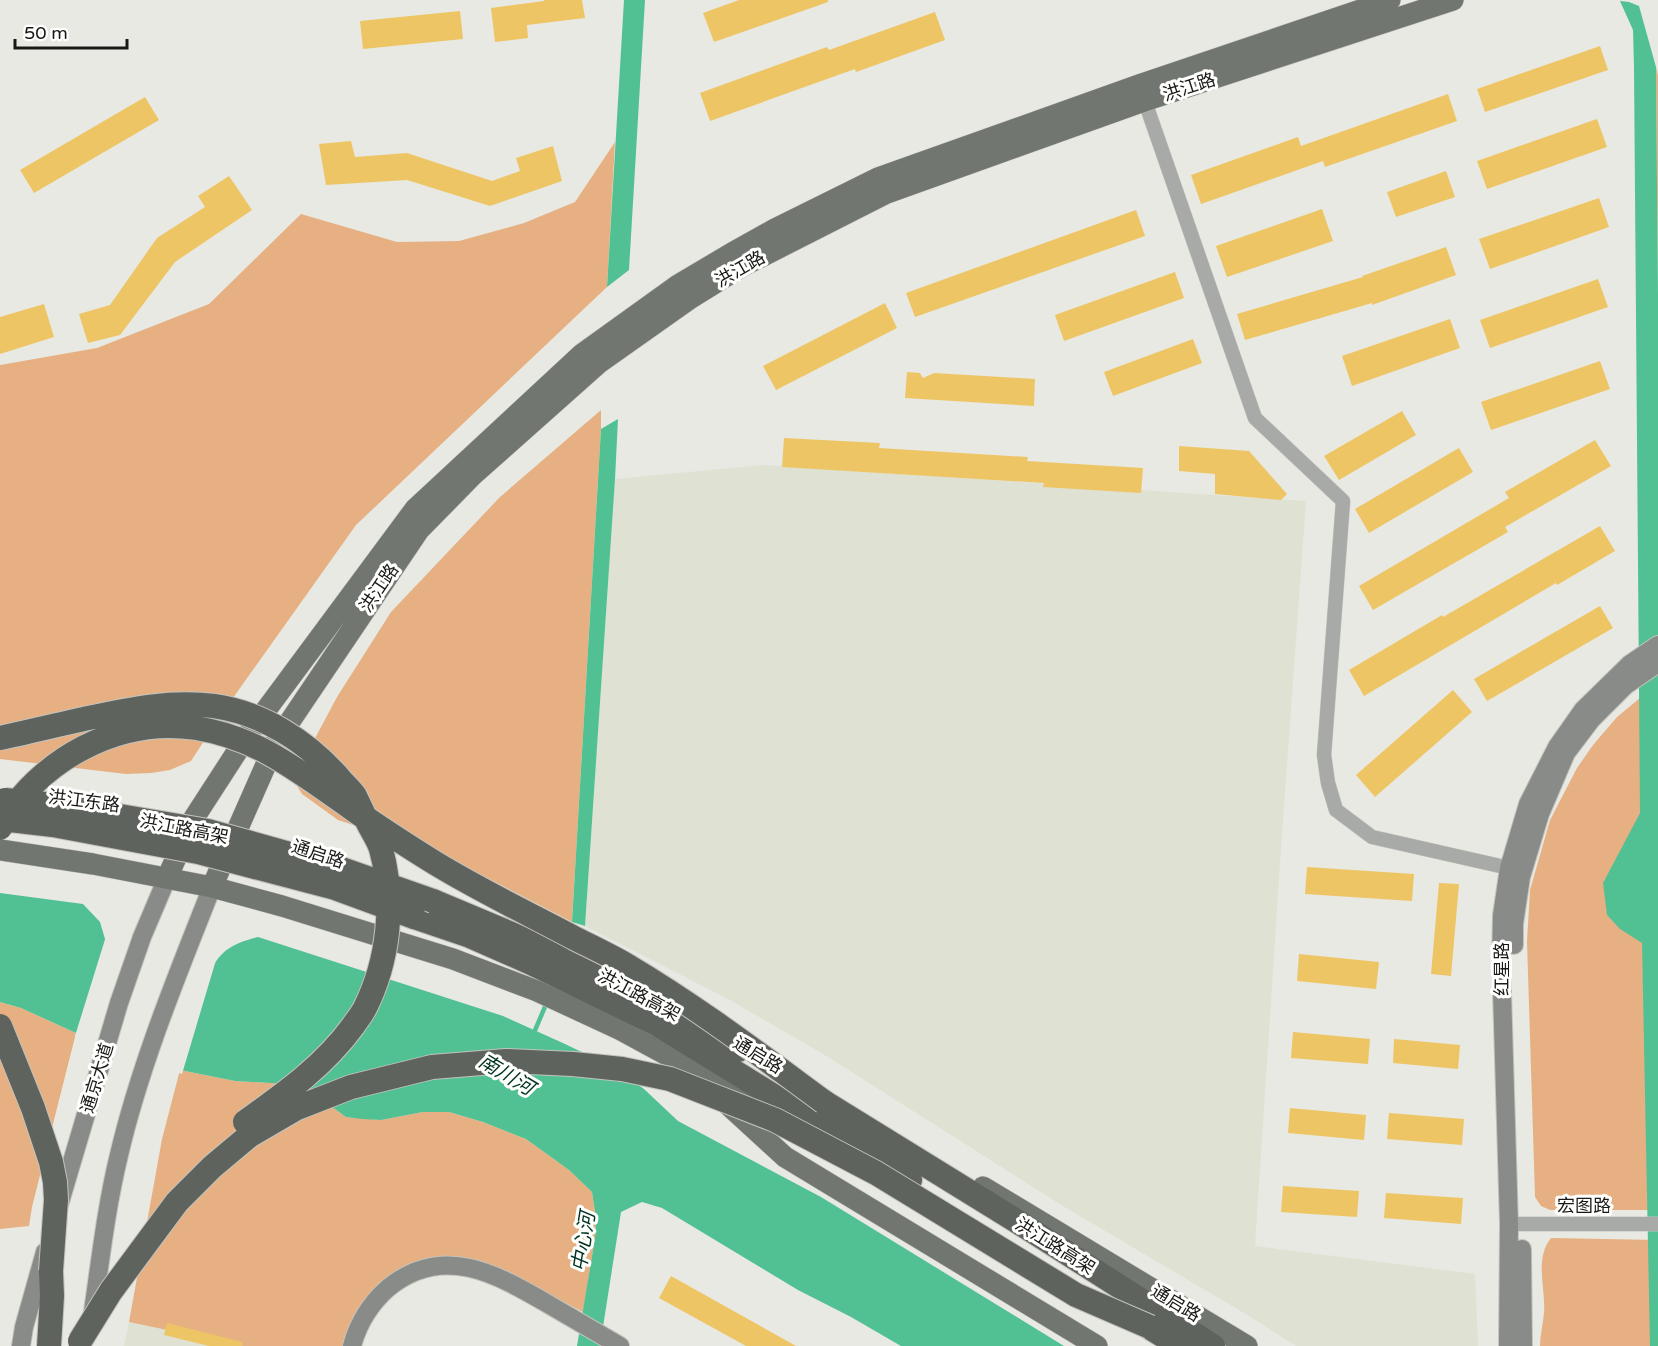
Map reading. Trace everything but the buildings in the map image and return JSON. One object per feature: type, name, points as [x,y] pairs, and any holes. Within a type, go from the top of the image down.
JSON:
[{"type":"highway","points":[[0,738],[143,707],[180,703],[214,706],[246,714],[291,735],[325,762],[354,796],[380,847],[386,877],[388,918],[386,943],[378,978],[365,1010],[339,1045],[314,1070],[237,1127],[191,1168],[168,1193],[124,1250],[106,1282],[82,1344]]},
{"type":"highway","points":[[0,828],[10,810],[38,780],[60,761],[91,743],[124,733],[160,726],[195,728],[236,737],[274,755],[406,845],[492,896],[625,964],[682,999],[824,1102]]},
{"type":"highway","name":"洪江路高架","points":[[0,800],[55,805],[208,831],[336,867],[433,901],[533,943],[622,984],[719,1039],[1014,1220],[1213,1346]]},
{"type":"highway","name":"洪江路高架","points":[[0,819],[53,825],[198,852],[335,888],[470,936],[529,962],[657,1023],[1180,1346]]},
{"type":"highway","points":[[0,1026],[33,1108],[51,1162],[56,1200],[51,1271]]},
{"type":"highway","points":[[82,1344],[117,1282],[177,1202],[212,1167],[249,1136],[297,1108],[351,1087],[432,1067],[506,1061],[622,1069],[670,1080],[775,1120],[876,1173],[1077,1295],[1150,1327]]},
{"type":"highway","points":[[0,1066],[21,1112],[36,1156],[48,1226],[52,1296],[49,1346]]},
{"type":"main road","name":"洪江路","points":[[239,828],[255,786],[276,742],[419,530],[472,475],[599,363],[691,298],[741,267],[887,193],[1142,93],[1390,0]]},
{"type":"main road","name":"洪江路","points":[[194,818],[249,733],[415,509],[582,354],[678,285],[775,229],[878,178],[1142,93],[1453,0]]},
{"type":"main road","name":"红星路","points":[[1523,1346],[1501,959],[1502,915],[1509,868],[1528,804],[1557,747],[1583,710],[1630,664],[1658,645]]},
{"type":"main road","name":"红星路","points":[[1508,1346],[1515,1224],[1514,924],[1521,877],[1540,814],[1566,753],[1591,720],[1626,685],[1658,663]]},
{"type":"main road","name":"洪江东路","points":[[0,791],[115,805],[239,828]]},
{"type":"main road","name":"通京大道","points":[[21,1346],[27,1316],[119,1003],[142,937],[194,818]]},
{"type":"main road","points":[[82,1344],[118,1155],[140,1079],[186,951],[239,828]]},
{"type":"main road","name":"通启路","points":[[239,828],[439,892],[533,930],[655,992],[832,1100],[1019,1208],[1247,1346]]},
{"type":"main road","points":[[0,850],[212,887],[282,906],[453,959],[537,992],[621,1030],[663,1052],[940,1204],[1169,1346]]},
{"type":"main road","points":[[663,1052],[702,1079],[785,1157],[1097,1346]]},
{"type":"main road","points":[[352,1346],[366,1314],[379,1296],[398,1280],[416,1270],[441,1265],[471,1267],[492,1274],[620,1346]]},
{"type":"street","points":[[1142,93],[1255,418],[1343,501],[1324,754],[1328,783],[1336,810],[1372,837],[1509,868]]},
{"type":"street","name":"宏图路","points":[[1515,1224],[1651,1224]]},
{"type":"shaded area","points":[[1656,67],[1658,76],[1658,297]]},
{"type":"shaded area","points":[[615,142],[607,287],[356,525],[223,712],[191,761],[170,770],[126,774],[0,759],[0,365],[97,348],[209,304],[301,214],[397,242],[459,241],[524,223],[575,202]]},
{"type":"shaded area","points":[[601,410],[572,922],[439,853],[338,820],[302,794],[297,786],[296,774],[337,697],[391,612],[500,497]]},
{"type":"shaded area","points":[[764,465],[1306,501],[1255,1246],[1475,1274],[1478,1346],[1296,1346],[1058,1203],[828,1057],[730,1000],[585,926],[615,479]]},
{"type":"shaded area","points":[[1658,687],[1658,1210],[1550,1210],[1541,1206],[1535,1197],[1527,941],[1530,890],[1550,820],[1577,768],[1617,717]]},
{"type":"shaded area","points":[[0,1002],[21,1008],[76,1033],[29,1226],[0,1229]]},
{"type":"shaded area","points":[[180,1070],[235,1081],[286,1084],[314,1094],[346,1117],[381,1120],[423,1112],[449,1112],[483,1122],[526,1139],[569,1170],[592,1192],[596,1218],[595,1238],[583,1312],[521,1280],[418,1264],[348,1346],[243,1346],[129,1322],[162,1139]]},
{"type":"shaded area","points":[[1551,1238],[1658,1240],[1658,1346],[1540,1346],[1544,1313],[1543,1255]]},
{"type":"shaded area","points":[[129,1322],[243,1346],[124,1346]]},
{"type":"water","points":[[624,0],[645,0],[629,270],[607,287]]},
{"type":"water","points":[[1620,1],[1639,6],[1656,67],[1658,1346],[1650,1346],[1642,943],[1620,929],[1607,915],[1603,883],[1640,813],[1634,67],[1633,30]]},
{"type":"water","points":[[618,419],[585,926],[572,922],[601,429]]},
{"type":"water","name":"南川河","points":[[0,893],[83,904],[100,922],[105,939],[211,970],[225,951],[258,937],[503,1016],[615,1068],[644,1089],[678,1121],[821,1197],[1064,1346],[901,1346],[798,1290],[662,1208],[642,1202],[621,1212],[600,1346],[577,1346],[595,1238],[596,1218],[592,1192],[569,1170],[526,1139],[483,1122],[449,1112],[423,1112],[381,1120],[346,1117],[314,1094],[286,1084],[235,1081],[180,1070],[76,1033],[21,1008],[0,1002]]},
{"type":"pier","points":[[107,933],[108,936],[210,967],[214,959],[216,960],[182,1074],[75,1036]]},
{"type":"waterway","points":[[533,1035],[547,1002]]},
{"type":"water label","name":"中心河","points":[[584,1242]]}]
